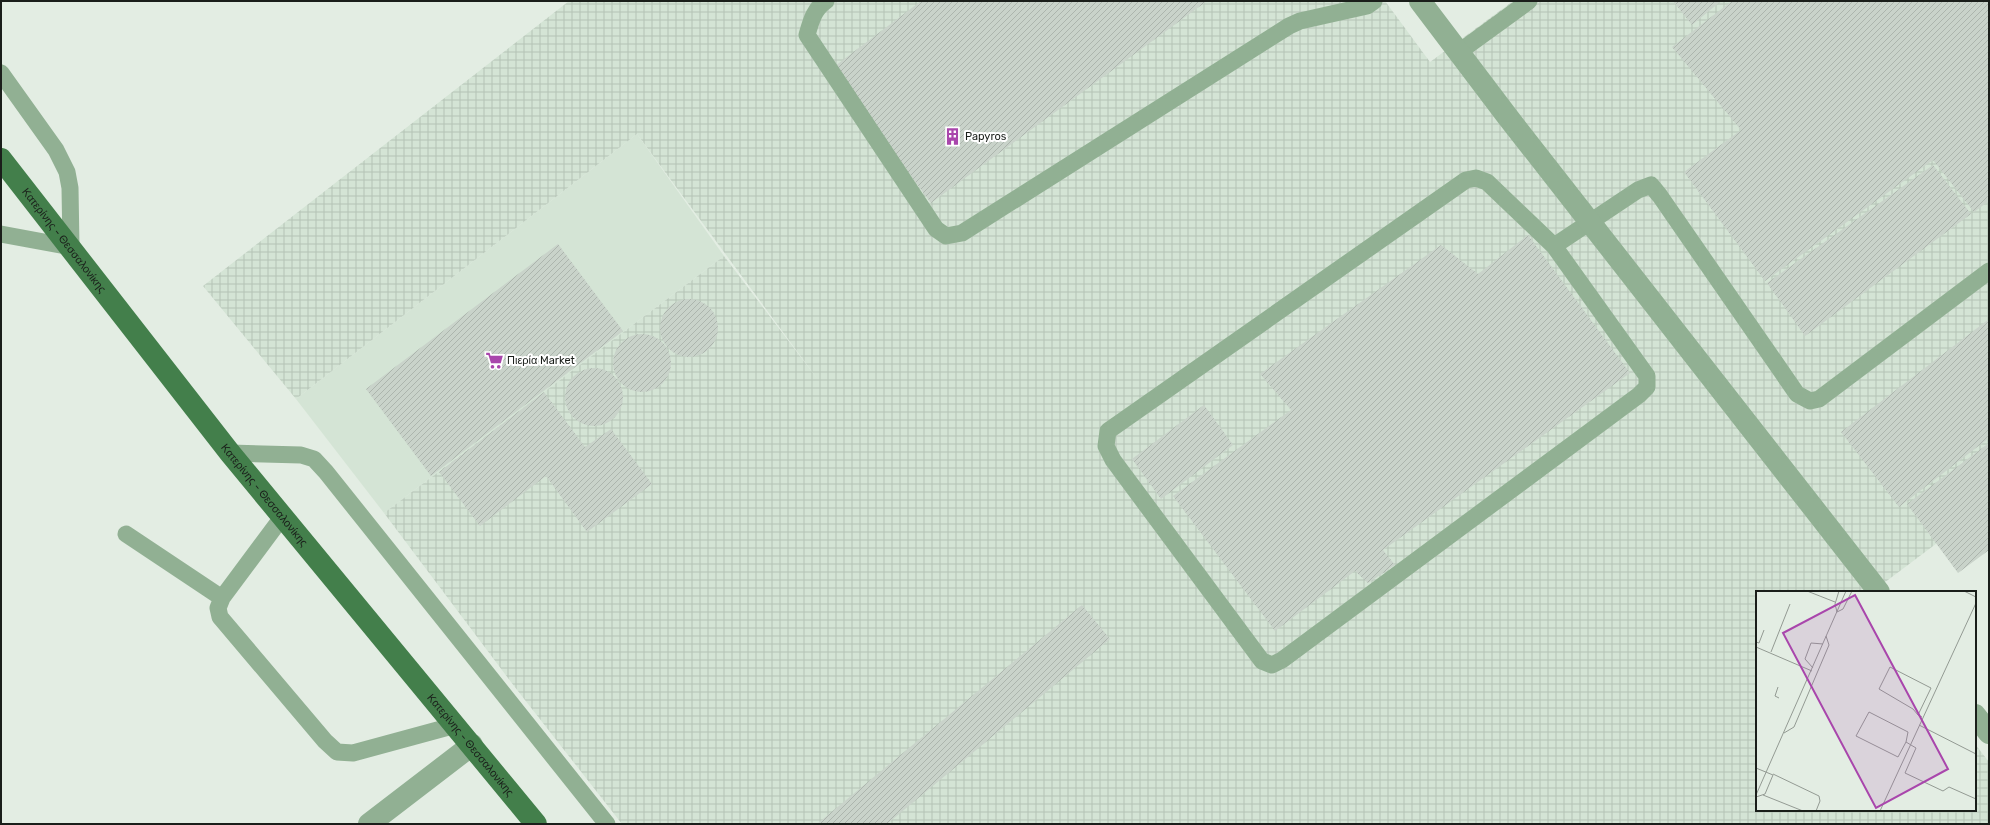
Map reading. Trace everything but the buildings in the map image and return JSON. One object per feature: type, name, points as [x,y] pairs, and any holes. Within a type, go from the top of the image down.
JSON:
[{"type":"main road","name":"Κατερίνης - Θεσσαλονίκης","points":[[1,159],[230,453],[456,725],[536,824]]},
{"type":"street","points":[[1420,1],[1590,222],[1878,591]]},
{"type":"street","points":[[1976,716],[1989,733]]},
{"type":"street","points":[[369,824],[472,745]]},
{"type":"lane","points":[[826,1],[819,6],[807,35],[936,229],[946,236],[962,233],[1289,26],[1300,21],[1368,3]]},
{"type":"lane","points":[[1459,52],[1529,1]]},
{"type":"lane","points":[[1,73],[56,150],[67,172],[70,188],[71,247],[1,234]]},
{"type":"lane","points":[[1476,178],[1487,182],[1554,246],[1647,376],[1647,387],[1632,400],[1282,660],[1272,665],[1262,661],[1113,460],[1106,446],[1108,432],[1466,180],[1476,178]]},
{"type":"lane","points":[[1554,246],[1638,190],[1650,185],[1660,196],[1797,394],[1810,400],[1820,399],[1989,271]]},
{"type":"lane","points":[[230,453],[300,455],[314,459],[326,472],[607,824]]},
{"type":"lane","points":[[283,516],[222,598],[218,608],[220,617],[336,752],[353,753],[456,725]]},
{"type":"lane","points":[[126,534],[222,598]]},
{"type":"shaded area","points":[[569,1],[1385,1],[1430,62],[1513,1],[1989,1],[1989,504],[1873,591],[1756,591],[1756,811],[1976,811],[1976,745],[1989,762],[1989,824],[622,824],[514,686],[384,513],[724,256],[819,381],[637,134],[296,399],[203,286]]},
{"type":"shaded area","points":[[637,134],[724,256],[384,513],[296,399]]},
{"type":"place","name":"Papyros","points":[[952,136]]},
{"type":"place","name":"Πιερία Market","points":[[494,360]]}]
